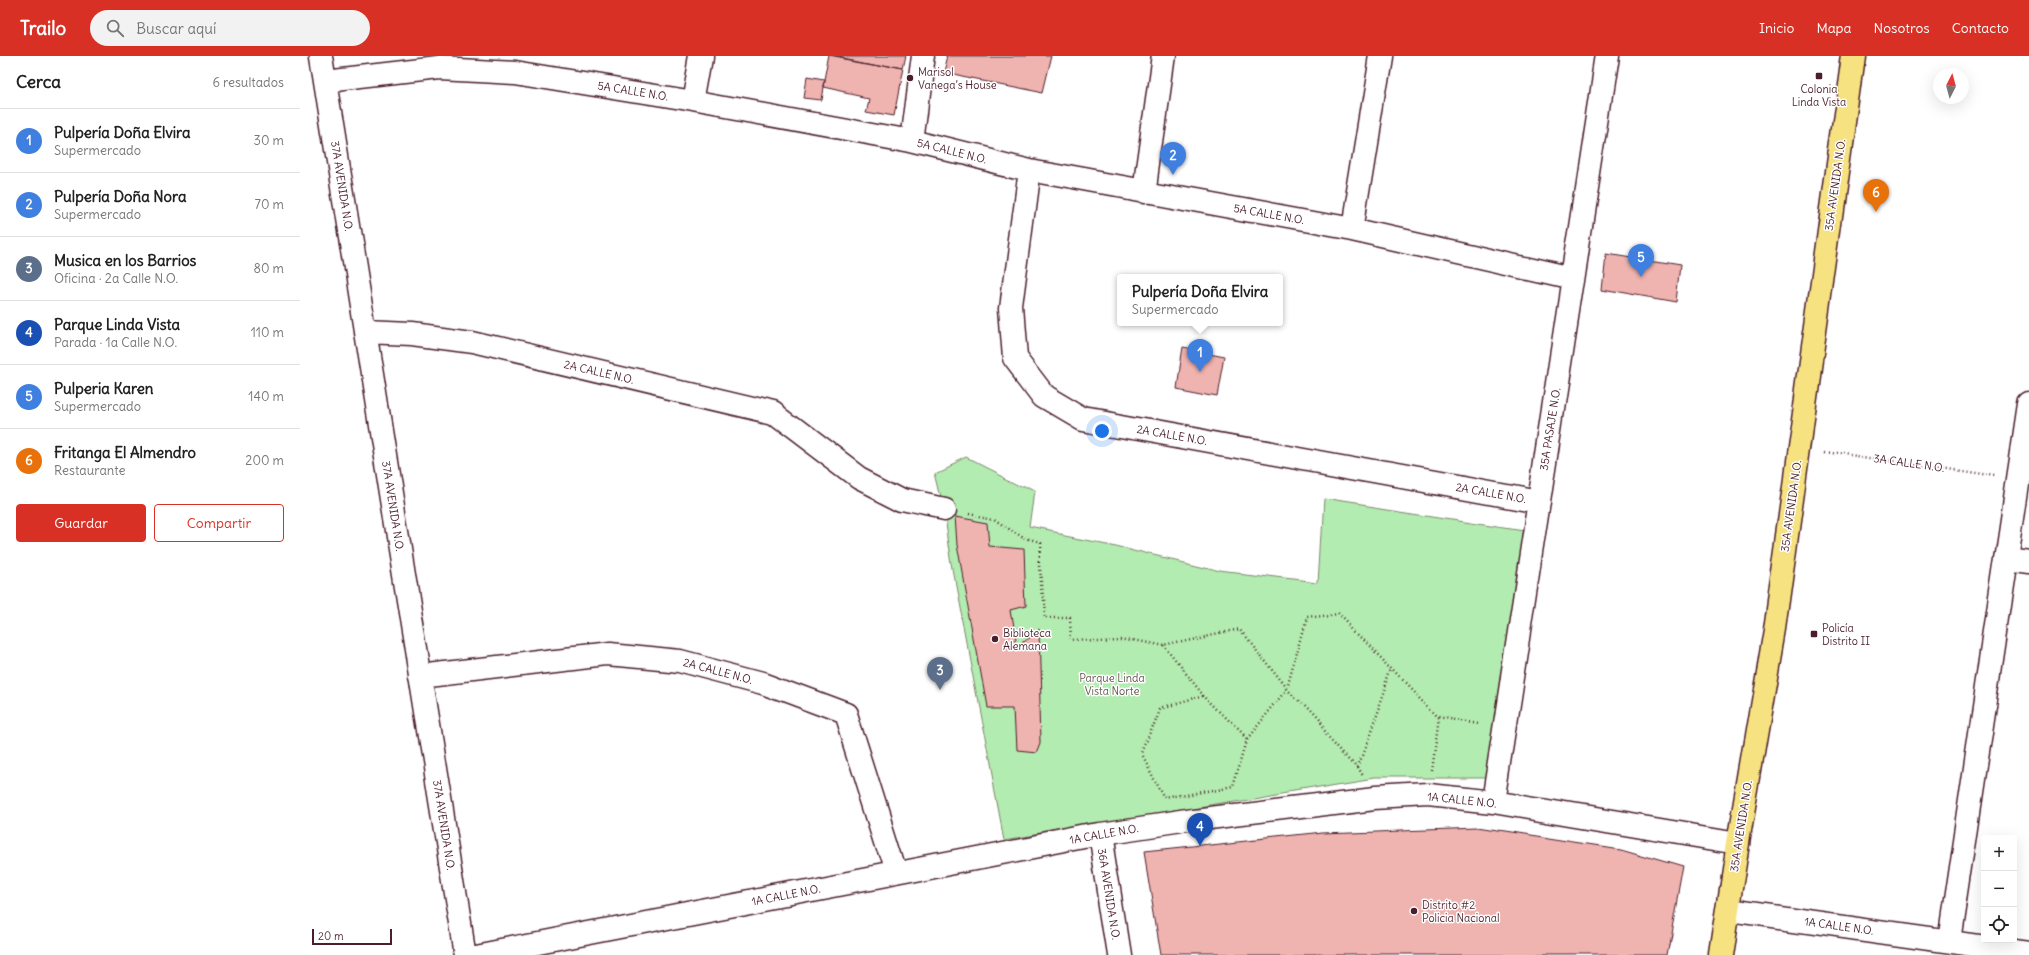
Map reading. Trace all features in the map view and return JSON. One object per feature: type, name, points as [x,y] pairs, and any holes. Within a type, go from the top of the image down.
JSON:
[{"type":"main road","name":"35A AVENIDA N.O.","points":[[1722,955],[1738,843],[1774,630],[1853,56]]},
{"type":"street","name":"37A AVENIDA N.O.","points":[[321,56],[465,955]]},
{"type":"street","points":[[693,101],[701,56]]},
{"type":"street","points":[[912,141],[923,56]]},
{"type":"street","points":[[1144,192],[1163,56]]},
{"type":"street","points":[[1352,229],[1380,56]]},
{"type":"street","name":"35A PASAJE N.O.","points":[[1493,802],[1607,56]]},
{"type":"street","name":"5A CALLE N.O.","points":[[325,81],[439,68],[515,72],[693,101],[912,141],[1029,170],[1352,229],[1573,279]]},
{"type":"street","name":"2A CALLE N.O.","points":[[1029,170],[1011,308],[1015,358],[1044,396],[1083,419],[1539,502]]},
{"type":"street","name":"2A CALLE N.O.","points":[[365,332],[412,334],[472,342],[773,412],[859,478],[902,500],[944,509]]},
{"type":"street","points":[[1949,941],[2029,404]]},
{"type":"street","points":[[2007,559],[2029,562]]},
{"type":"street","name":"2A CALLE N.O.","points":[[420,676],[608,654],[688,663],[763,683],[846,714],[896,873]]},
{"type":"street","name":"1A CALLE N.O.","points":[[476,955],[1100,834],[1194,820],[1375,798],[1428,795],[1493,802],[1738,843]]},
{"type":"street","name":"36A AVENIDA N.O.","points":[[1100,834],[1119,955]]},
{"type":"street","name":"1A CALLE N.O.","points":[[1729,911],[2029,953]]},
{"type":"path","name":"3A CALLE N.O.","points":[[1799,448],[2019,479]]},
{"type":"path","points":[[995,518],[1026,540],[1040,544],[1044,618],[1070,618],[1071,639],[1122,637],[1163,645],[1239,629],[1287,690],[1356,766],[1375,798]]},
{"type":"path","points":[[1204,696],[1160,708],[1142,754],[1165,800],[1233,787],[1247,740],[1287,690],[1307,617],[1339,613],[1438,717],[1505,728]]},
{"type":"path","points":[[1163,645],[1204,696],[1247,740]]},
{"type":"path","points":[[1356,766],[1392,669]]},
{"type":"path","points":[[1428,795],[1438,717]]},
{"type":"green space","name":"Parque Linda Vista Norte","points":[[966,457],[1035,492],[1030,528],[1115,545],[1220,571],[1318,583],[1323,499],[1523,530],[1488,778],[1374,778],[1004,839],[952,565],[944,509],[935,472]]},
{"type":"building","points":[[829,56],[903,70],[894,115],[866,110],[869,98],[823,88]]},
{"type":"building","points":[[833,56],[906,56],[903,70]]},
{"type":"building","points":[[947,56],[1051,56],[1042,93],[943,73]]},
{"type":"building","points":[[807,79],[824,82],[821,100],[804,98]]},
{"type":"building","points":[[1606,253],[1680,265],[1676,302],[1602,289]]},
{"type":"building","points":[[1182,349],[1224,357],[1217,395],[1176,387]]},
{"type":"building","name":"Biblioteca Alemana","points":[[955,516],[988,522],[990,547],[1024,550],[1026,606],[1011,610],[1017,648],[1038,630],[1041,742],[1037,752],[1017,750],[1015,706],[986,706],[957,545]]},
{"type":"building","name":"Distrito #2 Policia Nacional","points":[[1478,827],[1621,849],[1683,867],[1667,955],[1161,955],[1144,852],[1323,833]]},
{"type":"place","name":"Colonia Linda Vista","points":[[1819,76]]},
{"type":"place","name":"Marisol Vanega’s House","points":[[910,78]]},
{"type":"place","name":"Pulpería Doña Nora","points":[[1173,175]]},
{"type":"place","name":"Fritanga El Almendro","points":[[1876,212]]},
{"type":"place","name":"Pulperia Karen","points":[[1641,277]]},
{"type":"place","name":"Pulpería Doña Elvira","points":[[1200,372]]},
{"type":"place","name":"Policía Distrito II","points":[[1814,634]]},
{"type":"place","name":"Biblioteca Alemana","points":[[995,639]]},
{"type":"place","name":"Musica en los Barrios","points":[[940,690]]},
{"type":"place","name":"Parque Linda Vista","points":[[1200,846]]},
{"type":"place","name":"Distrito #2 Policia Nacional","points":[[1414,911]]}]
